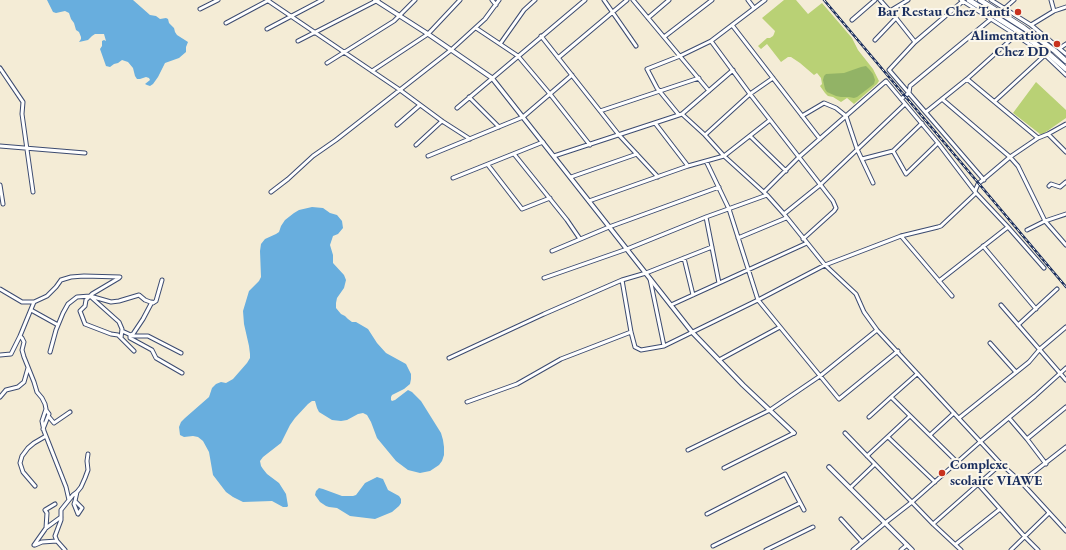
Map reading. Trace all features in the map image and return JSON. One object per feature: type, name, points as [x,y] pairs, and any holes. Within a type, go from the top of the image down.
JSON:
[{"type":"highway","points":[[969,0],[1021,33],[1050,55],[1066,70]]},
{"type":"highway","points":[[980,0],[1024,28],[1066,61]]},
{"type":"street","points":[[200,9],[218,0]]},
{"type":"street","points":[[226,23],[268,0],[290,17],[344,52],[470,139]]},
{"type":"street","points":[[267,29],[322,0]]},
{"type":"street","points":[[298,41],[377,0],[382,6],[400,15],[492,78],[692,332],[743,385],[794,434],[724,468]]},
{"type":"street","points":[[327,63],[394,20],[415,0]]},
{"type":"street","points":[[372,71],[428,34],[460,0]]},
{"type":"street","points":[[492,0],[496,5]]},
{"type":"street","points":[[271,192],[313,156],[336,140],[451,50],[485,19],[499,0]]},
{"type":"street","points":[[500,44],[524,10],[535,0]]},
{"type":"street","points":[[457,108],[585,0]]},
{"type":"street","points":[[604,0],[636,46]]},
{"type":"street","points":[[558,58],[627,0]]},
{"type":"street","points":[[633,0],[709,91]]},
{"type":"street","points":[[648,18],[670,0]]},
{"type":"street","points":[[664,37],[712,0]]},
{"type":"street","points":[[748,0],[754,8]]},
{"type":"street","points":[[765,0],[711,41],[646,70],[660,91],[681,114],[767,195],[825,265],[856,294],[864,312],[877,330],[1001,464],[1021,482],[1066,531]]},
{"type":"street","points":[[852,20],[875,0]]},
{"type":"street","points":[[880,0],[915,42]]},
{"type":"street","points":[[890,11],[908,0]]},
{"type":"street","points":[[991,0],[1031,25],[1066,54]]},
{"type":"street","points":[[1004,8],[1014,0]]},
{"type":"street","points":[[1051,0],[1054,11]]},
{"type":"street","points":[[984,180],[889,70],[915,42],[962,1],[1016,35],[1045,56],[1066,75]]},
{"type":"street","points":[[1031,25],[1054,11],[1066,7]]},
{"type":"street","points":[[875,40],[896,18]]},
{"type":"street","points":[[901,99],[909,93],[910,86],[992,19]]},
{"type":"street","points":[[732,25],[820,139]]},
{"type":"street","points":[[476,28],[518,56],[590,144]]},
{"type":"street","points":[[926,112],[967,79],[1016,35]]},
{"type":"street","points":[[541,36],[619,135],[658,177]]},
{"type":"street","points":[[711,41],[833,201],[836,208],[834,211],[803,239]]},
{"type":"street","points":[[1060,48],[1066,44]]},
{"type":"street","points":[[995,101],[1045,56]]},
{"type":"street","points":[[0,68],[23,102],[22,114],[33,192]]},
{"type":"street","points":[[554,156],[681,114],[733,70]]},
{"type":"street","points":[[428,156],[523,117],[572,75]]},
{"type":"street","points":[[600,111],[699,78]]},
{"type":"street","points":[[705,135],[750,94],[773,78]]},
{"type":"street","points":[[967,79],[1038,138]]},
{"type":"street","points":[[764,192],[800,157],[886,81],[922,123],[976,192],[1044,268]]},
{"type":"street","points":[[469,98],[500,127]]},
{"type":"street","points":[[942,99],[1010,157],[1018,166],[1045,221],[1066,245]]},
{"type":"street","points":[[802,116],[824,103],[836,108],[846,116],[857,149],[873,183]]},
{"type":"street","points":[[784,214],[820,185],[905,104]]},
{"type":"street","points":[[397,125],[420,105]]},
{"type":"street","points":[[589,200],[688,166],[724,156],[770,120]]},
{"type":"street","points":[[416,145],[442,121]]},
{"type":"street","points":[[654,123],[688,166]]},
{"type":"street","points":[[862,159],[893,151],[922,123]]},
{"type":"street","points":[[622,280],[635,347],[640,350],[664,346],[825,265],[901,236],[941,226],[976,192],[978,184],[1010,157],[1038,138],[1066,124]]},
{"type":"street","points":[[1048,134],[1066,152]]},
{"type":"street","points":[[750,136],[786,171]]},
{"type":"street","points":[[453,178],[543,142]]},
{"type":"street","points":[[893,151],[906,174],[938,143]]},
{"type":"street","points":[[0,146],[85,153]]},
{"type":"street","points":[[514,154],[550,198],[580,239]]},
{"type":"street","points":[[571,177],[637,154]]},
{"type":"street","points":[[706,161],[729,209],[758,300],[839,399],[898,351]]},
{"type":"street","points":[[488,165],[522,209],[550,198]]},
{"type":"street","points":[[1049,186],[1051,184],[1060,187],[1066,182]]},
{"type":"street","points":[[0,185],[3,204]]},
{"type":"street","points":[[552,251],[609,226],[719,187]]},
{"type":"street","points":[[544,278],[627,249],[706,217],[767,195]]},
{"type":"street","points":[[1027,230],[1045,221],[1066,214]]},
{"type":"street","points":[[706,217],[719,283]]},
{"type":"street","points":[[738,238],[786,218]]},
{"type":"street","points":[[939,281],[1008,227]]},
{"type":"street","points":[[901,236],[952,296]]},
{"type":"street","points":[[671,305],[807,243]]},
{"type":"street","points":[[983,246],[1036,309]]},
{"type":"street","points":[[449,358],[622,280],[646,273],[712,247]]},
{"type":"street","points":[[684,258],[693,295]]},
{"type":"street","points":[[0,289],[22,302],[34,302],[47,296],[61,280],[71,277],[120,277],[90,296],[86,300],[85,306],[80,311],[85,324],[111,334],[118,335],[134,351]]},
{"type":"street","points":[[649,277],[664,346]]},
{"type":"street","points":[[130,335],[133,334],[152,302],[156,301],[162,280]]},
{"type":"street","points":[[1018,325],[1057,289]]},
{"type":"street","points":[[50,352],[62,313],[68,304],[77,297],[90,296],[111,302],[140,295],[145,300],[152,302]]},
{"type":"street","points":[[90,296],[119,322],[122,331],[121,338]]},
{"type":"street","points":[[0,355],[11,354],[34,302]]},
{"type":"street","points":[[1001,305],[1066,380]]},
{"type":"street","points":[[31,310],[58,325]]},
{"type":"street","points":[[719,360],[780,327]]},
{"type":"street","points":[[959,418],[1015,371],[1028,362],[1040,349],[1066,327]]},
{"type":"street","points":[[688,450],[770,410],[820,376],[877,330]]},
{"type":"street","points":[[122,331],[133,336],[148,336],[182,353]]},
{"type":"street","points":[[467,402],[517,384],[561,359],[631,332]]},
{"type":"street","points":[[130,335],[130,338],[152,350],[156,358],[182,373]]},
{"type":"street","points":[[20,336],[24,342],[22,350],[28,368],[37,392],[45,404],[49,417],[54,423],[70,412]]},
{"type":"street","points":[[990,343],[1015,371]]},
{"type":"street","points":[[0,397],[6,390],[18,387],[24,382],[28,368]]},
{"type":"street","points":[[853,550],[912,502],[1066,368]]},
{"type":"street","points":[[869,418],[917,374]]},
{"type":"street","points":[[891,397],[957,462]]},
{"type":"street","points":[[1027,439],[1066,407]]},
{"type":"street","points":[[46,409],[42,422],[43,430],[66,487],[69,500]]},
{"type":"street","points":[[930,435],[954,413]]},
{"type":"street","points":[[867,456],[910,416]]},
{"type":"street","points":[[43,430],[49,417]]},
{"type":"street","points":[[1009,418],[1046,464]]},
{"type":"street","points":[[845,433],[933,524],[962,550]]},
{"type":"street","points":[[34,486],[22,472],[20,464],[22,456],[28,448],[46,436]]},
{"type":"street","points":[[888,437],[934,482]]},
{"type":"street","points":[[1021,482],[1066,447]]},
{"type":"street","points":[[65,550],[55,536],[61,520],[61,510],[81,486],[88,470],[88,454]]},
{"type":"street","points":[[850,488],[875,464]]},
{"type":"street","points":[[933,524],[1001,464]]},
{"type":"street","points":[[829,467],[912,550]]},
{"type":"street","points":[[707,514],[785,474],[804,510]]},
{"type":"street","points":[[978,484],[1038,550]]},
{"type":"street","points":[[75,501],[77,492]]},
{"type":"street","points":[[713,546],[800,503]]},
{"type":"street","points":[[46,528],[47,513],[45,510],[55,504]]},
{"type":"street","points":[[956,544],[1000,509]]},
{"type":"street","points":[[1011,550],[1049,513]]},
{"type":"street","points":[[57,540],[42,542],[34,545],[46,528],[61,518]]},
{"type":"street","points":[[841,519],[862,542]]},
{"type":"street","points":[[766,550],[813,527]]},
{"type":"street","points":[[901,550],[907,545]]},
{"type":"green space","points":[[784,0],[796,0],[808,14],[822,3],[852,38],[858,50],[873,69],[879,81],[854,104],[847,98],[841,102],[828,96],[820,86],[822,84],[821,78],[817,73],[814,75],[791,57],[788,57],[781,62],[767,44],[761,49],[758,46],[767,38],[773,36],[775,31],[762,18]]},
{"type":"green space","points":[[866,66],[873,74],[875,80],[874,84],[857,97],[836,96],[827,92],[825,89],[823,80],[826,74],[844,73]]},
{"type":"green space","points":[[1036,82],[1066,110],[1066,118],[1043,134],[1040,134],[1013,113]]},
{"type":"water","points":[[47,0],[133,0],[150,15],[156,16],[160,19],[168,19],[177,35],[188,42],[186,52],[179,58],[165,63],[153,84],[150,86],[147,85],[145,84],[150,80],[149,78],[146,77],[137,79],[133,68],[128,62],[122,60],[110,67],[106,66],[100,49],[102,46],[102,41],[106,41],[104,34],[95,34],[88,40],[79,42],[81,37],[79,32],[76,30],[69,13],[65,11],[56,13],[53,12]]},
{"type":"water","points":[[312,207],[323,208],[330,213],[337,215],[342,221],[343,228],[338,234],[333,236],[330,245],[333,255],[333,263],[344,275],[346,280],[344,288],[337,298],[336,308],[341,314],[352,322],[356,322],[368,329],[386,353],[406,364],[411,374],[410,384],[392,395],[391,400],[395,400],[408,390],[421,401],[441,433],[444,455],[439,465],[430,471],[420,473],[408,470],[396,461],[377,438],[367,415],[363,413],[347,420],[332,420],[319,412],[315,401],[312,401],[295,418],[281,443],[260,461],[263,469],[279,483],[286,494],[288,506],[283,507],[272,501],[243,502],[226,492],[213,475],[209,452],[203,441],[198,437],[184,437],[180,435],[179,427],[185,418],[209,397],[212,388],[216,384],[221,382],[226,383],[233,379],[247,363],[250,358],[250,354],[243,311],[249,291],[261,277],[261,244],[265,239],[279,232],[285,220],[294,213],[299,210]]},
{"type":"water","points":[[377,477],[383,479],[388,490],[399,496],[401,503],[392,512],[375,519],[350,516],[337,508],[326,506],[320,502],[315,495],[319,488],[342,496],[353,496],[356,495],[365,483]]},
{"type":"railway","points":[[824,0],[1066,287]]},
{"type":"place","name":"Bar Restau Chez Tanti","points":[[1018,12]]},
{"type":"place","name":"Alimentation Chez DD","points":[[1057,44]]},
{"type":"place","name":"Complexe scolaire VIAWE","points":[[942,473]]}]
